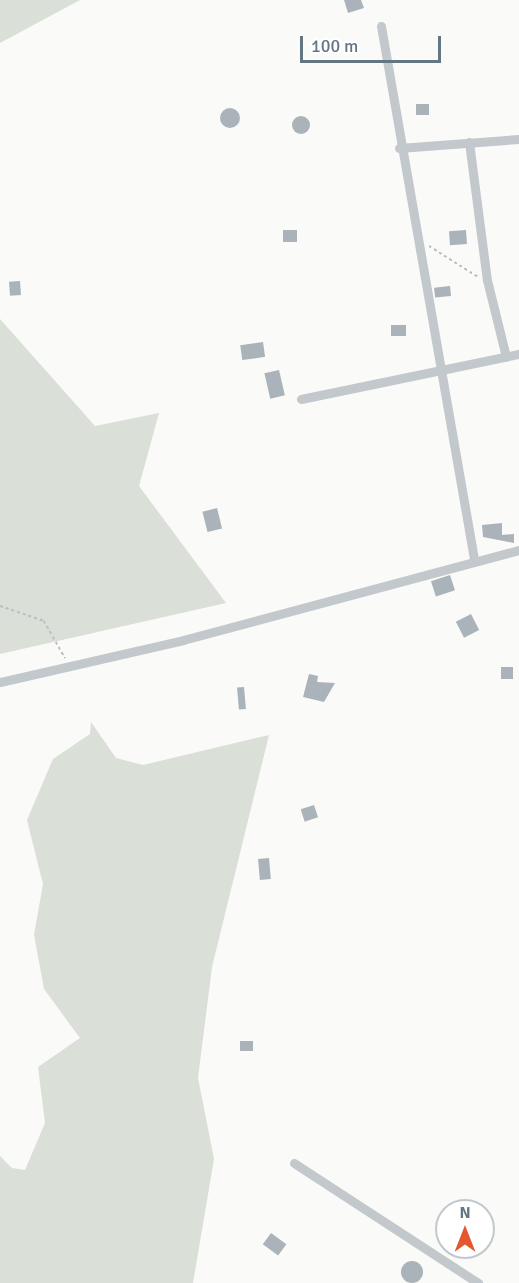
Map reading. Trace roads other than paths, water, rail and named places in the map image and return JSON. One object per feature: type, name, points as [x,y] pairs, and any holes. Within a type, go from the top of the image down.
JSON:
[{"type":"street","points":[[381,27],[399,148],[474,559]]},
{"type":"street","points":[[399,148],[519,139]]},
{"type":"street","points":[[469,142],[487,280],[506,357]]},
{"type":"street","points":[[301,399],[440,368],[519,354]]},
{"type":"street","points":[[0,682],[70,666],[474,559],[519,550]]},
{"type":"street","points":[[294,1163],[478,1283]]}]
